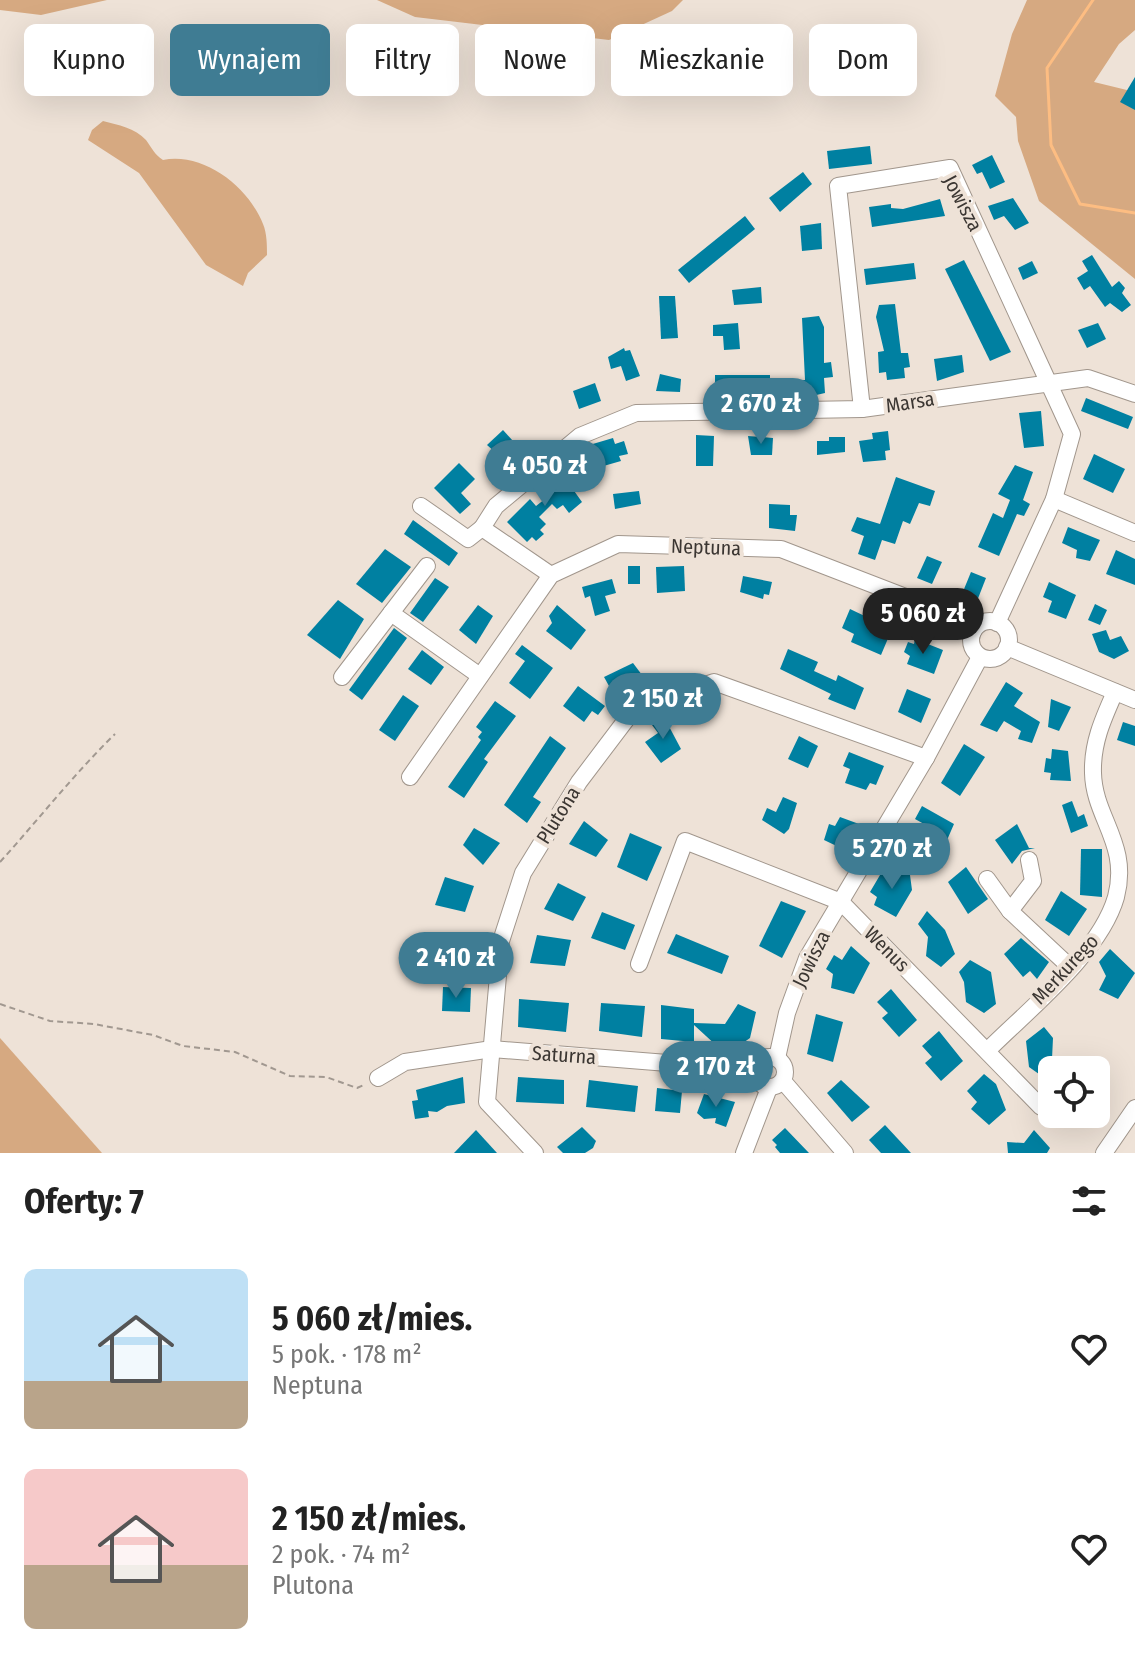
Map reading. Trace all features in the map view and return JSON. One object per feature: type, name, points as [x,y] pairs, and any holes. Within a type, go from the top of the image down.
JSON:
[{"type":"street","name":"Jowisza","points":[[862,409],[838,186],[950,168],[1072,434],[1054,499],[997,623]]},
{"type":"street","name":"Marsa","points":[[482,528],[496,506],[580,436],[636,413],[862,409],[1088,378],[1135,394]]},
{"type":"street","points":[[1054,499],[1135,533]]},
{"type":"street","points":[[410,777],[551,575],[482,528],[468,539],[421,506]]},
{"type":"street","name":"Neptuna","points":[[551,575],[618,544],[781,549],[939,610],[973,632]]},
{"type":"street","points":[[342,677],[427,566]]},
{"type":"street","points":[[391,613],[480,676]]},
{"type":"street","points":[[988,622],[997,623],[1007,633],[1007,647],[996,658],[980,657],[971,646],[973,632],[988,622]]},
{"type":"street","points":[[1007,647],[1135,700]]},
{"type":"street","name":"Jowisza","points":[[777,1058],[787,1013],[807,958],[926,758],[980,657]]},
{"type":"street","name":"Plutona","points":[[535,1153],[487,1102],[501,941],[523,873],[579,782],[635,708],[714,682],[926,758]]},
{"type":"street","name":"Merkurego","points":[[988,1050],[1101,931],[1116,896],[1119,866],[1115,837],[1093,775],[1095,735],[1115,692]]},
{"type":"street","name":"Wenus","points":[[639,964],[685,841],[841,902],[1038,1104]]},
{"type":"street","points":[[1010,911],[1033,881],[1029,860]]},
{"type":"street","points":[[987,879],[1010,911],[1070,967]]},
{"type":"street","name":"Saturna","points":[[378,1078],[405,1062],[492,1049],[755,1070]]},
{"type":"street","points":[[744,1153],[776,1084],[784,1066],[777,1058],[760,1060],[755,1070],[759,1083],[776,1084],[845,1153]]},
{"type":"street","points":[[1104,1153],[1135,1108]]},
{"type":"path","points":[[0,862],[43,815],[77,771],[115,734]]},
{"type":"path","points":[[0,1004],[50,1021],[94,1024],[153,1035],[183,1046],[235,1052],[290,1076],[326,1077],[357,1088],[378,1078]]},
{"type":"shaded area","points":[[0,0],[107,0],[41,15],[0,10]]},
{"type":"shaded area","points":[[377,0],[683,0],[672,11],[644,24],[611,24],[609,40],[595,38],[595,24],[475,24],[415,17]]},
{"type":"shaded area","points":[[1027,0],[1135,0],[1135,30],[1119,44],[1094,82],[1135,92],[1135,279],[1039,201],[1018,141],[1016,117],[995,96],[1012,34]]},
{"type":"shaded area","points":[[103,121],[137,133],[163,160],[193,161],[208,167],[247,197],[264,228],[267,255],[248,273],[243,286],[206,265],[139,173],[88,140],[92,130]]},
{"type":"shaded area","points":[[0,1038],[102,1153],[0,1153]]},
{"type":"building","points":[[1135,77],[1135,110],[1120,102]]},
{"type":"building","points":[[870,146],[872,164],[829,169],[827,151]]},
{"type":"building","points":[[992,155],[1005,182],[990,189],[982,172],[977,174],[972,165]]},
{"type":"building","points":[[803,172],[812,184],[780,212],[769,198]]},
{"type":"building","points":[[1013,198],[1029,223],[1015,230],[1004,216],[994,220],[988,206]]},
{"type":"building","points":[[940,199],[945,216],[872,227],[869,207],[891,204],[891,208],[903,209]]},
{"type":"building","points":[[745,216],[755,229],[689,283],[678,270]]},
{"type":"building","points":[[821,223],[822,249],[802,251],[800,226]]},
{"type":"building","points":[[1092,255],[1112,287],[1119,281],[1125,288],[1122,293],[1131,305],[1122,312],[1110,303],[1105,307],[1090,286],[1084,290],[1077,278],[1088,271],[1082,261]]},
{"type":"building","points":[[964,260],[1011,352],[990,361],[945,269]]},
{"type":"building","points":[[1032,261],[1038,273],[1023,280],[1018,268]]},
{"type":"building","points":[[914,263],[916,279],[866,285],[864,269]]},
{"type":"building","points":[[761,287],[762,303],[734,305],[732,290]]},
{"type":"building","points":[[659,296],[675,296],[678,338],[661,339]]},
{"type":"building","points":[[895,304],[901,353],[908,353],[910,367],[904,368],[905,378],[887,380],[886,372],[879,373],[878,352],[884,351],[876,317],[879,305]]},
{"type":"building","points":[[819,316],[824,327],[824,363],[831,362],[833,377],[824,378],[825,393],[799,399],[784,394],[715,393],[715,375],[770,375],[770,383],[805,380],[802,318]]},
{"type":"building","points":[[738,323],[740,349],[724,350],[723,336],[713,336],[713,325]]},
{"type":"building","points":[[1098,323],[1106,339],[1087,348],[1078,330]]},
{"type":"building","points":[[624,348],[625,351],[630,350],[640,376],[626,381],[621,366],[611,369],[608,357]]},
{"type":"building","points":[[962,355],[964,372],[937,381],[934,359]]},
{"type":"building","points":[[660,374],[681,379],[680,392],[656,391]]},
{"type":"building","points":[[595,383],[601,401],[579,409],[573,391]]},
{"type":"building","points":[[1086,398],[1133,417],[1128,429],[1081,411]]},
{"type":"building","points":[[1041,411],[1044,446],[1024,448],[1019,413]]},
{"type":"building","points":[[503,430],[524,453],[511,466],[487,445]]},
{"type":"building","points":[[888,431],[890,450],[885,451],[886,460],[863,462],[859,441],[873,439],[872,433]]},
{"type":"building","points":[[696,435],[714,436],[713,466],[696,466]]},
{"type":"building","points":[[748,436],[773,438],[772,455],[751,455]]},
{"type":"building","points":[[829,437],[845,437],[845,452],[817,455],[817,441],[829,441]]},
{"type":"building","points":[[613,438],[615,444],[624,441],[628,454],[619,456],[621,461],[593,469],[586,446]]},
{"type":"building","points":[[1094,454],[1125,469],[1113,493],[1083,479]]},
{"type":"building","points":[[459,463],[475,479],[461,493],[471,504],[460,514],[434,488]]},
{"type":"building","points":[[1015,465],[1033,472],[1023,500],[1030,504],[1024,516],[1017,514],[999,556],[978,547],[993,513],[1003,518],[1010,500],[998,494]]},
{"type":"building","points":[[568,471],[578,483],[572,488],[582,502],[569,513],[563,505],[557,509],[552,504],[539,517],[546,524],[540,530],[544,534],[536,541],[532,537],[527,542],[507,522],[530,499],[536,506],[554,492],[549,485]]},
{"type":"building","points":[[896,477],[935,491],[930,506],[919,503],[910,524],[903,521],[895,544],[882,540],[875,560],[858,554],[864,536],[851,531],[857,517],[880,524]]},
{"type":"building","points":[[639,491],[641,504],[615,509],[613,494]]},
{"type":"building","points":[[769,504],[790,505],[790,515],[797,515],[795,531],[769,528]]},
{"type":"building","points":[[413,520],[458,553],[449,566],[404,534]]},
{"type":"building","points":[[1068,527],[1100,540],[1090,561],[1076,558],[1077,550],[1062,543]]},
{"type":"building","points":[[385,549],[411,567],[382,603],[356,584]]},
{"type":"building","points":[[1116,550],[1135,559],[1135,585],[1106,574]]},
{"type":"building","points":[[927,556],[942,562],[932,584],[917,578]]},
{"type":"building","points":[[628,566],[640,566],[640,584],[628,584]]},
{"type":"building","points":[[684,566],[685,591],[657,593],[656,567]]},
{"type":"building","points":[[971,572],[986,578],[977,601],[962,594]]},
{"type":"building","points":[[743,576],[772,582],[769,595],[764,594],[763,599],[740,592]]},
{"type":"building","points":[[435,578],[449,587],[423,622],[410,613]]},
{"type":"building","points":[[612,579],[616,593],[605,596],[610,611],[595,616],[590,596],[585,598],[582,587]]},
{"type":"building","points":[[1049,582],[1076,595],[1066,619],[1048,612],[1052,601],[1043,597]]},
{"type":"building","points":[[338,600],[364,619],[340,659],[307,635]]},
{"type":"building","points":[[1095,604],[1107,610],[1100,625],[1088,620]]},
{"type":"building","points":[[478,605],[493,616],[476,644],[459,630]]},
{"type":"building","points":[[557,605],[586,630],[571,650],[546,631],[552,623],[549,616]]},
{"type":"building","points":[[850,609],[892,629],[881,655],[851,642],[854,634],[842,628]]},
{"type":"building","points":[[394,628],[407,638],[362,700],[349,690]]},
{"type":"building","points":[[1106,630],[1110,640],[1121,636],[1129,651],[1114,659],[1099,652],[1092,634]]},
{"type":"building","points":[[915,639],[943,650],[934,674],[907,664],[910,656],[904,652],[908,642],[914,644]]},
{"type":"building","points":[[522,645],[553,668],[530,699],[509,683],[525,661],[515,654]]},
{"type":"building","points":[[788,649],[818,662],[814,671],[836,681],[838,675],[864,688],[855,710],[828,699],[831,694],[780,669]]},
{"type":"building","points":[[422,650],[444,667],[431,685],[408,669]]},
{"type":"building","points":[[633,663],[642,675],[614,695],[604,677]]},
{"type":"building","points":[[1006,682],[1023,693],[1014,706],[1040,722],[1032,743],[1018,739],[1021,731],[1004,721],[997,732],[980,725]]},
{"type":"building","points":[[578,686],[605,706],[598,715],[592,711],[584,722],[563,706]]},
{"type":"building","points":[[907,689],[931,699],[921,723],[898,712]]},
{"type":"building","points":[[403,695],[419,706],[395,741],[379,730]]},
{"type":"building","points":[[1051,699],[1071,707],[1059,731],[1048,727]]},
{"type":"building","points":[[495,701],[516,716],[484,759],[488,762],[464,798],[448,787],[481,740],[478,737],[482,732],[476,727]]},
{"type":"building","points":[[664,717],[681,749],[661,763],[645,742],[658,733],[652,725]]},
{"type":"building","points":[[1123,722],[1135,726],[1135,746],[1117,740]]},
{"type":"building","points":[[550,736],[566,748],[533,797],[541,802],[527,823],[504,805]]},
{"type":"building","points":[[799,736],[818,746],[808,768],[788,759]]},
{"type":"building","points":[[964,744],[985,757],[960,796],[941,783]]},
{"type":"building","points":[[1052,749],[1068,751],[1071,781],[1050,780],[1051,773],[1044,772],[1046,758],[1051,759]]},
{"type":"building","points":[[849,752],[884,766],[876,785],[870,783],[866,790],[845,783],[850,769],[843,766]]},
{"type":"building","points":[[783,797],[797,803],[789,829],[784,834],[762,820],[767,808],[776,812]]},
{"type":"building","points":[[1072,801],[1078,817],[1084,814],[1088,826],[1071,833],[1062,805]]},
{"type":"building","points":[[922,806],[954,824],[944,847],[920,837],[924,824],[915,819]]},
{"type":"building","points":[[840,817],[859,824],[845,850],[824,840],[829,824],[835,826]]},
{"type":"building","points":[[584,821],[608,840],[596,857],[569,844]]},
{"type":"building","points":[[1017,824],[1029,848],[1035,848],[1022,851],[1012,864],[995,840]]},
{"type":"building","points":[[474,828],[500,843],[483,865],[463,845]]},
{"type":"building","points":[[630,833],[662,847],[647,881],[617,867]]},
{"type":"building","points":[[1081,849],[1102,849],[1102,897],[1080,895]]},
{"type":"building","points":[[894,867],[910,875],[912,890],[896,917],[874,905],[877,897],[870,892],[883,870],[890,875]]},
{"type":"building","points":[[966,867],[988,899],[968,914],[948,882]]},
{"type":"building","points":[[445,877],[474,886],[465,912],[435,905]]},
{"type":"building","points":[[558,883],[586,897],[573,921],[544,909]]},
{"type":"building","points":[[1061,891],[1087,909],[1069,936],[1045,920]]},
{"type":"building","points":[[781,901],[806,911],[782,958],[759,946]]},
{"type":"building","points":[[927,911],[945,930],[955,954],[941,967],[926,956],[928,937],[918,924]]},
{"type":"building","points":[[602,912],[635,925],[625,950],[591,938]]},
{"type":"building","points":[[427,932],[462,936],[458,965],[424,961]]},
{"type":"building","points":[[676,934],[729,956],[722,974],[667,953]]},
{"type":"building","points":[[537,935],[571,940],[565,966],[530,963]]},
{"type":"building","points":[[1021,938],[1049,962],[1037,979],[1030,971],[1023,977],[1004,954]]},
{"type":"building","points":[[851,946],[870,963],[854,994],[831,988],[833,974],[826,969],[834,955],[842,960]]},
{"type":"building","points":[[1110,949],[1135,973],[1118,999],[1099,990],[1106,976],[1099,962]]},
{"type":"building","points":[[970,960],[991,972],[996,1004],[984,1013],[966,1002],[964,982],[959,972]]},
{"type":"building","points":[[443,987],[471,988],[470,1012],[442,1011]]},
{"type":"building","points":[[891,989],[917,1020],[899,1037],[882,1018],[888,1013],[877,1002]]},
{"type":"building","points":[[519,999],[569,1003],[566,1032],[518,1027]]},
{"type":"building","points":[[601,1003],[645,1006],[642,1037],[599,1031]]},
{"type":"building","points":[[738,1004],[756,1012],[750,1038],[740,1045],[718,1047],[694,1025],[694,1042],[661,1039],[661,1005],[694,1009],[694,1023],[725,1024]]},
{"type":"building","points":[[816,1014],[843,1022],[833,1062],[807,1054]]},
{"type":"building","points":[[1044,1027],[1053,1038],[1052,1056],[1038,1056],[1038,1073],[1029,1067],[1026,1041]]},
{"type":"building","points":[[939,1031],[963,1061],[941,1081],[925,1063],[932,1057],[922,1046]]},
{"type":"building","points":[[984,1074],[996,1084],[1006,1110],[989,1125],[971,1109],[977,1102],[967,1091]]},
{"type":"building","points":[[463,1077],[465,1103],[447,1106],[437,1112],[428,1111],[429,1117],[415,1119],[412,1101],[418,1100],[416,1090]]},
{"type":"building","points":[[518,1077],[564,1080],[564,1104],[516,1102]]},
{"type":"building","points":[[589,1080],[638,1086],[635,1112],[586,1107]]},
{"type":"building","points":[[841,1080],[870,1107],[852,1122],[827,1093]]},
{"type":"building","points":[[657,1088],[682,1091],[680,1113],[655,1111]]},
{"type":"building","points":[[704,1094],[735,1102],[726,1127],[715,1123],[716,1118],[704,1119],[697,1113]]},
{"type":"building","points":[[885,1125],[911,1153],[881,1153],[869,1140]]},
{"type":"building","points":[[582,1127],[596,1141],[593,1148],[585,1153],[563,1153],[557,1147]]},
{"type":"building","points":[[785,1128],[809,1153],[780,1153],[772,1140]]},
{"type":"building","points":[[476,1130],[497,1153],[454,1153]]},
{"type":"building","points":[[1034,1130],[1050,1148],[1047,1153],[1008,1153],[1007,1142],[1024,1143]]},
{"type":"waterway","points":[[1093,0],[1047,68],[1051,145],[1080,204],[1135,213]]}]
